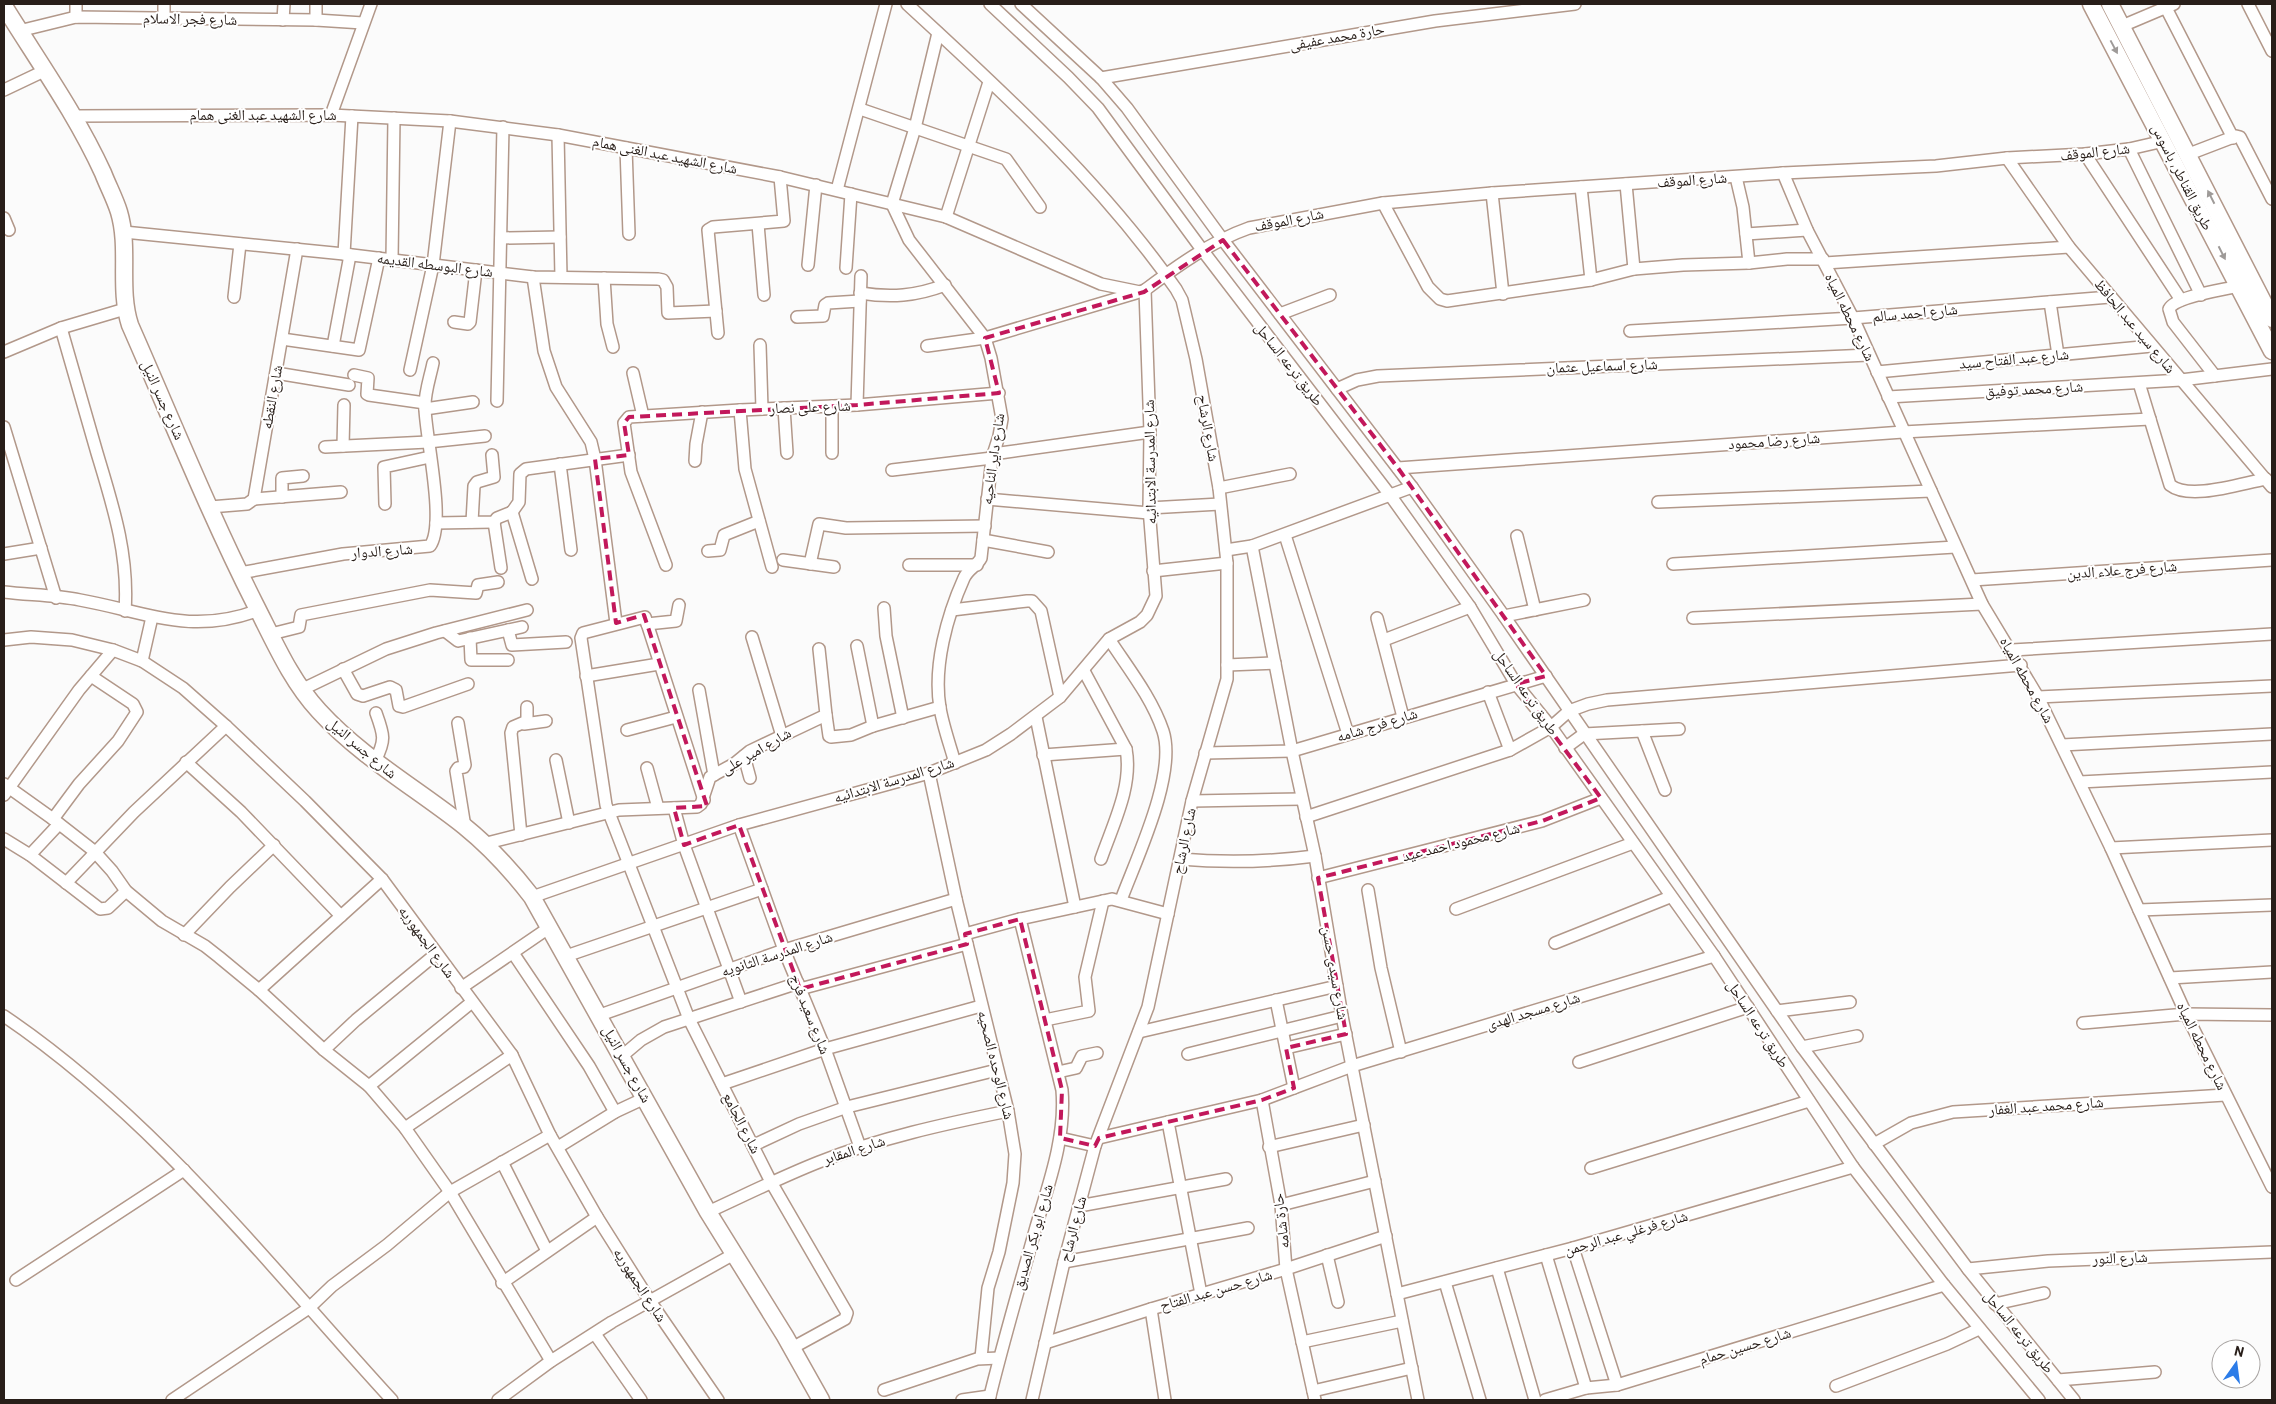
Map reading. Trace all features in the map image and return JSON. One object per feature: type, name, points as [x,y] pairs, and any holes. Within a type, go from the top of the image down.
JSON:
[{"type":"street","points":[[76,4],[76,17]]},
{"type":"street","points":[[164,4],[164,18]]},
{"type":"street","points":[[283,20],[284,4]]},
{"type":"street","points":[[316,4],[316,20]]},
{"type":"street","points":[[331,115],[371,4]]},
{"type":"street","points":[[837,190],[860,109],[886,4]]},
{"type":"street","name":"شارع الرشاح","points":[[907,4],[1038,126],[1083,173],[1126,223],[1166,275],[1182,300],[1196,359],[1219,488],[1226,550],[1227,665],[1222,699],[1192,801],[1148,1007],[1097,1142],[1064,1262],[1032,1400]]},
{"type":"street","name":"طريق ترعه الساحل","points":[[990,4],[1068,77],[1098,108],[1203,251],[1390,495],[1470,607],[1516,684],[1551,727],[1670,897],[1714,956],[1853,1167],[1979,1329],[2039,1400]]},
{"type":"street","name":"طريق ترعه الساحل","points":[[1021,4],[1101,78],[1127,108],[1223,240],[1398,468],[1546,676],[1584,734],[1802,1047],[1968,1269],[2074,1400]]},
{"type":"street","name":"حارة محمد عفيفى","points":[[1101,78],[1434,21],[1575,4]]},
{"type":"street","name":"طريق القناطر, باسوس","points":[[2091,4],[2272,351]]},
{"type":"street","name":"طريق القناطر, باسوس","points":[[2110,4],[2271,313]]},
{"type":"street","points":[[2248,4],[2272,51]]},
{"type":"street","points":[[2122,26],[2168,5],[2233,138]]},
{"type":"street","name":"شارع جسر النيل","points":[[4,6],[74,116],[119,209],[124,232],[125,309],[130,325],[240,573],[271,634],[303,689],[336,729],[375,761],[465,827],[499,858],[532,897],[600,1015],[708,1212],[792,1348],[821,1400]]},
{"type":"street","name":"شارع فجر الاسلام","points":[[19,30],[76,17],[316,20],[363,23]]},
{"type":"street","points":[[892,204],[915,128],[938,33]]},
{"type":"street","points":[[4,90],[44,71]]},
{"type":"street","points":[[946,217],[989,82]]},
{"type":"street","points":[[860,109],[1006,159],[1010,162],[1040,207]]},
{"type":"street","name":"شارع الشهيد عبد الغنى همام","points":[[74,116],[331,115],[450,121],[558,135],[780,177],[946,217],[1101,284],[1143,291]]},
{"type":"street","points":[[333,346],[347,254],[352,116]]},
{"type":"street","points":[[392,260],[394,118]]},
{"type":"street","points":[[410,370],[433,265],[450,121]]},
{"type":"street","points":[[496,401],[503,127]]},
{"type":"street","points":[[558,135],[561,277]]},
{"type":"street","points":[[2189,154],[2240,137],[2272,199]]},
{"type":"street","name":"شارع الموقف","points":[[1223,240],[1249,228],[1383,203],[1581,187],[1936,166],[2007,158],[2086,154],[2128,149],[2164,141]]},
{"type":"street","points":[[626,148],[629,234]]},
{"type":"street","points":[[2128,149],[2201,295]]},
{"type":"street","points":[[2086,154],[2181,300]]},
{"type":"street","name":"شارع سيد عبد الحافظ","points":[[2007,158],[2069,247],[2269,483]]},
{"type":"street","name":"شارع محطه المياه","points":[[1783,174],[1807,230],[1853,318],[1982,604],[2021,665],[2062,745],[2186,1014],[2272,1187]]},
{"type":"street","points":[[718,333],[708,230],[785,220],[780,177]]},
{"type":"street","points":[[1736,177],[1749,263]]},
{"type":"street","points":[[1626,184],[1634,269]]},
{"type":"street","points":[[808,265],[816,185]]},
{"type":"street","points":[[1581,187],[1591,280]]},
{"type":"street","points":[[1492,193],[1503,294]]},
{"type":"street","points":[[846,268],[851,194]]},
{"type":"street","points":[[1383,203],[1428,287],[1440,299],[1447,301],[1591,280],[1634,269],[1683,264],[1749,263],[1787,258],[1824,261],[2069,247]]},
{"type":"street","name":"شارع داير الناحيه","points":[[892,204],[909,240],[946,284],[985,338],[999,393],[1002,419],[999,436],[992,456],[981,558],[977,565],[965,576],[952,610],[939,670],[940,707],[955,763]]},
{"type":"street","points":[[4,218],[9,230]]},
{"type":"street","points":[[758,224],[764,295]]},
{"type":"street","points":[[1746,234],[1807,230]]},
{"type":"street","name":"شارع البوسطه القديمه","points":[[124,232],[347,254],[533,277],[663,280],[667,288],[668,314],[716,311]]},
{"type":"street","points":[[501,238],[560,237]]},
{"type":"street","points":[[928,346],[985,338],[1143,291],[1223,240]]},
{"type":"street","points":[[234,296],[240,244]]},
{"type":"street","name":"شارع النقطه","points":[[254,499],[297,249]]},
{"type":"street","points":[[282,338],[359,350],[379,258]]},
{"type":"street","points":[[454,322],[468,324],[470,322],[476,270]]},
{"type":"street","points":[[857,406],[861,276]]},
{"type":"street","points":[[533,277],[544,351],[556,386],[591,442],[595,458],[616,623]]},
{"type":"street","points":[[604,278],[607,324],[613,347]]},
{"type":"street","points":[[797,317],[823,316],[827,304],[860,297],[904,297],[946,284]]},
{"type":"street","points":[[2215,376],[2170,316],[2170,307],[2181,300],[2239,286]]},
{"type":"street","name":"شارع المدرسة الابتدائيه","points":[[532,897],[740,825],[928,773],[986,750],[1060,697],[1084,671],[1109,639],[1140,622],[1147,615],[1156,596],[1149,510],[1150,432],[1143,291]]},
{"type":"street","name":"طريق ترعه الساحل","points":[[1280,314],[1330,295]]},
{"type":"street","name":"شارع احمد سالم","points":[[1630,331],[1853,318],[2110,297]]},
{"type":"street","points":[[2050,302],[2058,355]]},
{"type":"street","points":[[4,352],[61,328],[125,309]]},
{"type":"street","points":[[61,328],[112,502],[127,583],[125,611]]},
{"type":"street","points":[[760,346],[762,409]]},
{"type":"street","name":"شارع عبد الفتاح سيد","points":[[1877,372],[2152,346]]},
{"type":"street","name":"شارع اسماعيل عثمان","points":[[1337,389],[1357,380],[1378,376],[1869,355]]},
{"type":"street","name":"شارع الدوار","points":[[240,573],[343,554],[370,550],[427,548],[432,544],[436,523],[436,496],[425,406],[433,363]]},
{"type":"street","name":"شارع محمد توفيق","points":[[1888,397],[2181,380],[2272,369]]},
{"type":"street","points":[[276,373],[351,380],[368,378],[367,394],[369,395],[425,406],[473,402]]},
{"type":"street","points":[[633,373],[643,416]]},
{"type":"street","points":[[2139,383],[2170,485],[2186,492],[2269,483]]},
{"type":"street","name":"شارع على نصار","points":[[629,455],[624,423],[629,417],[740,410],[857,406],[999,393]]},
{"type":"street","points":[[343,446],[344,405]]},
{"type":"street","points":[[832,406],[832,453]]},
{"type":"street","points":[[784,408],[787,453]]},
{"type":"street","points":[[740,410],[745,469],[772,567]]},
{"type":"street","points":[[695,461],[702,412]]},
{"type":"street","name":"شارع رضا محمود","points":[[1398,468],[1903,432],[2150,419]]},
{"type":"street","points":[[4,427],[56,598]]},
{"type":"street","points":[[892,470],[1150,432]]},
{"type":"street","points":[[326,447],[428,442],[485,436]]},
{"type":"street","points":[[472,522],[474,486],[477,482],[494,477],[492,455]]},
{"type":"street","points":[[436,523],[494,522],[497,518],[512,512],[519,502],[519,479],[522,472],[526,469],[595,458],[629,455],[631,472],[666,565]]},
{"type":"street","points":[[385,504],[383,468],[388,464],[430,457]]},
{"type":"street","points":[[560,464],[571,550]]},
{"type":"street","points":[[1219,488],[1290,474]]},
{"type":"street","points":[[282,497],[282,478],[303,476]]},
{"type":"street","points":[[1226,550],[1252,546],[1285,535],[1412,488]]},
{"type":"street","points":[[210,507],[247,504],[254,499],[341,492]]},
{"type":"street","points":[[1658,502],[1931,492]]},
{"type":"street","points":[[988,499],[1149,510],[1220,504]]},
{"type":"street","points":[[512,512],[532,579]]},
{"type":"street","points":[[708,551],[720,550],[724,535],[759,521]]},
{"type":"street","points":[[494,522],[500,568]]},
{"type":"street","points":[[810,564],[819,524],[846,528],[985,526]]},
{"type":"street","points":[[1285,535],[1348,734]]},
{"type":"street","points":[[1517,536],[1536,610]]},
{"type":"street","points":[[983,540],[1048,552]]},
{"type":"street","name":"شارع سيدى حسن","points":[[1252,546],[1292,751],[1315,856],[1342,1016],[1418,1400]]},
{"type":"street","points":[[1673,564],[1955,547]]},
{"type":"street","points":[[4,554],[41,548]]},
{"type":"street","points":[[783,560],[834,567]]},
{"type":"street","name":"شارع فرج علاء الدين","points":[[1972,580],[2272,560]]},
{"type":"street","points":[[1153,571],[1227,564]]},
{"type":"street","points":[[909,565],[977,565]]},
{"type":"street","points":[[271,634],[299,627],[301,615],[430,590],[476,593],[478,585],[498,582]]},
{"type":"street","points":[[4,592],[78,599],[152,618],[177,621],[213,622],[238,618],[259,610]]},
{"type":"street","points":[[1504,616],[1584,600]]},
{"type":"street","points":[[952,610],[1027,601],[1038,605],[1041,610],[1060,697]]},
{"type":"street","points":[[1693,618],[1982,604]]},
{"type":"street","points":[[630,863],[606,805],[581,638],[584,633],[616,623],[645,620],[676,622],[679,605]]},
{"type":"street","points":[[1384,640],[1470,607]]},
{"type":"street","points":[[884,608],[886,636],[903,718]]},
{"type":"street","points":[[303,689],[386,648],[527,610]]},
{"type":"street","points":[[142,661],[152,618]]},
{"type":"street","points":[[1377,618],[1403,717]]},
{"type":"street","points":[[483,844],[625,808],[697,807],[704,800],[645,620]]},
{"type":"street","points":[[445,631],[458,641],[522,627]]},
{"type":"street","points":[[508,630],[512,645],[566,642]]},
{"type":"street","points":[[2012,650],[2272,634]]},
{"type":"street","name":"شارع الجمهوريه","points":[[4,640],[52,637],[72,640],[113,650],[142,661],[184,688],[226,726],[305,801],[382,879],[512,1055],[550,1134],[597,1217],[650,1301],[718,1400]]},
{"type":"street","points":[[752,637],[782,736]]},
{"type":"street","points":[[470,638],[471,660],[508,660]]},
{"type":"street","points":[[1109,639],[1145,693],[1163,731],[1167,756],[1160,794],[1121,900]]},
{"type":"street","points":[[856,646],[873,726]]},
{"type":"street","points":[[820,648],[826,715],[829,736],[831,737],[852,735],[873,726],[940,707]]},
{"type":"street","points":[[113,650],[5,789],[56,821],[94,852],[126,891],[162,921],[205,946],[259,990],[324,1050],[369,1086],[406,1128],[450,1192],[502,1282],[529,1321],[551,1361]]},
{"type":"street","points":[[1227,665],[1276,663]]},
{"type":"street","points":[[586,676],[660,664]]},
{"type":"street","points":[[1306,817],[1510,750],[1551,727],[1569,711],[1588,704],[1607,700],[2021,665]]},
{"type":"street","points":[[343,669],[357,694],[363,696],[390,687],[396,690],[399,706],[403,707],[468,684]]},
{"type":"street","points":[[1084,671],[1126,749],[1129,773],[1101,859]]},
{"type":"street","points":[[30,855],[56,821],[78,784],[121,736],[137,712],[133,704],[91,676]]},
{"type":"street","name":"شارع فرج شامه","points":[[1205,754],[1292,751],[1546,676]]},
{"type":"street","points":[[2038,697],[2272,686]]},
{"type":"street","points":[[699,690],[714,776]]},
{"type":"street","points":[[1488,692],[1510,750]]},
{"type":"street","points":[[524,724],[527,721],[527,706]]},
{"type":"street","points":[[375,761],[384,739],[376,712]]},
{"type":"street","name":"شارع امير على","points":[[704,800],[709,778],[744,756],[826,715]]},
{"type":"street","points":[[1036,716],[1075,907]]},
{"type":"street","points":[[626,730],[676,717]]},
{"type":"street","points":[[521,835],[513,727],[546,722]]},
{"type":"street","points":[[458,723],[466,764],[456,771],[465,827]]},
{"type":"street","points":[[66,883],[94,852],[186,762],[226,726]]},
{"type":"street","points":[[1565,748],[1584,734],[1679,728]]},
{"type":"street","points":[[1642,731],[1665,790]]},
{"type":"street","points":[[2062,745],[2272,734]]},
{"type":"street","points":[[1043,756],[1126,749]]},
{"type":"street","points":[[744,756],[750,778]]},
{"type":"street","points":[[556,760],[569,823]]},
{"type":"street","points":[[186,762],[241,812],[341,916]]},
{"type":"street","points":[[647,768],[658,808]]},
{"type":"street","points":[[2080,782],[2272,772]]},
{"type":"street","name":"شارع الوحده الصحيه","points":[[928,773],[981,1006],[1008,1111],[1015,1154],[1015,1170],[999,1252],[988,1288],[981,1358]]},
{"type":"street","name":"شارع محمود احمد عيد","points":[[1318,878],[1542,821],[1601,798]]},
{"type":"street","points":[[1192,801],[1302,799]]},
{"type":"street","points":[[674,808],[684,844],[740,1002]]},
{"type":"street","name":"شارع سعيد فرج","points":[[740,825],[784,950],[825,1048],[860,1147]]},
{"type":"street","points":[[4,839],[30,855],[100,909],[108,908],[126,891]]},
{"type":"street","points":[[2111,848],[2272,840]]},
{"type":"street","points":[[1456,909],[1633,844]]},
{"type":"street","points":[[184,935],[274,845]]},
{"type":"street","points":[[1180,858],[1252,862],[1315,856]]},
{"type":"street","name":"شارع الجامع","points":[[630,863],[689,1019],[771,1182],[847,1314],[845,1319],[792,1348]]},
{"type":"street","points":[[259,990],[382,879]]},
{"type":"street","points":[[566,956],[652,925],[762,889]]},
{"type":"street","points":[[1368,890],[1381,968],[1401,1052]]},
{"type":"street","points":[[1556,943],[1670,897]]},
{"type":"street","name":"شارع المدرسة الثانويه","points":[[600,1015],[784,950],[956,899]]},
{"type":"street","points":[[622,1056],[653,1033],[689,1019],[740,1002],[966,939],[1020,919],[1104,901],[1121,900],[1168,914]]},
{"type":"street","points":[[1045,1020],[1088,1011],[1085,977],[1104,901]]},
{"type":"street","points":[[2139,910],[2272,904]]},
{"type":"street","name":"شارع ابو بكر الصديق","points":[[990,1398],[999,1358],[1060,1138],[1063,1106],[1058,1072],[1020,919]]},
{"type":"street","points":[[461,988],[550,927]]},
{"type":"street","points":[[513,953],[589,1066],[615,1112]]},
{"type":"street","points":[[324,1050],[356,1020],[436,954]]},
{"type":"street","name":"شارع مسجد الهدى","points":[[1097,1142],[1168,1122],[1262,1100],[1352,1066],[1714,956]]},
{"type":"street","points":[[2170,978],[2272,972]]},
{"type":"street","points":[[1139,1032],[1337,986]]},
{"type":"street","points":[[1276,1000],[1294,1088]]},
{"type":"street","points":[[369,1086],[472,1002]]},
{"type":"street","points":[[1777,1011],[1850,1002]]},
{"type":"street","points":[[722,1084],[825,1048],[981,1006]]},
{"type":"street","points":[[1579,1062],[1748,1007]]},
{"type":"street","points":[[2084,1023],[2186,1014],[2272,1015]]},
{"type":"street","points":[[4,1016],[42,1042],[92,1082],[184,1170],[392,1400]]},
{"type":"street","points":[[1188,1054],[1342,1016]]},
{"type":"street","points":[[1286,1048],[1346,1034]]},
{"type":"street","points":[[1802,1047],[1857,1036]]},
{"type":"street","points":[[1058,1072],[1076,1068],[1082,1056],[1097,1053]]},
{"type":"street","points":[[406,1128],[512,1055]]},
{"type":"street","points":[[754,1145],[798,1124],[847,1107],[998,1070]]},
{"type":"street","name":"شارع محمد عبد الغفار","points":[[1874,1144],[1911,1123],[1953,1112],[2226,1095]]},
{"type":"street","points":[[558,1147],[615,1112],[645,1098]]},
{"type":"street","name":"حارة شامه","points":[[1262,1100],[1281,1205],[1286,1269],[1314,1396]]},
{"type":"street","points":[[1591,1168],[1809,1101]]},
{"type":"street","name":"شارع المقابر","points":[[708,1212],[771,1182],[860,1147],[920,1130],[1008,1111]]},
{"type":"street","points":[[1168,1122],[1201,1294]]},
{"type":"street","points":[[1269,1147],[1364,1125]]},
{"type":"street","points":[[172,1400],[309,1308],[332,1286],[387,1245],[450,1192],[550,1134]]},
{"type":"street","points":[[1060,1138],[1097,1142]]},
{"type":"street","points":[[502,1162],[547,1251]]},
{"type":"street","name":"شارع فرغلي عبد الرحمن","points":[[1397,1294],[1573,1248],[1853,1167]]},
{"type":"street","points":[[16,1280],[184,1170]]},
{"type":"street","points":[[1079,1206],[1181,1189],[1226,1179]]},
{"type":"street","points":[[1281,1205],[1376,1181]]},
{"type":"street","points":[[502,1282],[597,1217]]},
{"type":"street","points":[[1064,1262],[1248,1228]]},
{"type":"street","name":"شارع حسن عبد الفتاح","points":[[1045,1343],[1286,1269],[1386,1236]]},
{"type":"street","points":[[1573,1248],[1617,1385]]},
{"type":"street","name":"شارع النور","points":[[1968,1269],[2048,1261],[2272,1252]]},
{"type":"street","points":[[498,1400],[551,1361],[594,1334],[734,1254]]},
{"type":"street","points":[[1328,1255],[1338,1302]]},
{"type":"street","points":[[1546,1255],[1586,1388]]},
{"type":"street","points":[[1497,1268],[1535,1400]]},
{"type":"street","points":[[1445,1282],[1480,1400]]},
{"type":"street","name":"شارع حسين حمام","points":[[1545,1400],[1586,1388],[1617,1385],[1944,1285]]},
{"type":"street","points":[[1995,1304],[2044,1293]]},
{"type":"street","points":[[1151,1309],[1165,1400]]},
{"type":"street","points":[[1302,1342],[1402,1321]]},
{"type":"street","points":[[1836,1386],[1947,1344],[1979,1329]]},
{"type":"street","points":[[594,1334],[641,1400]]},
{"type":"street","points":[[884,1390],[981,1358],[999,1358]]},
{"type":"street","points":[[1314,1396],[1412,1368]]},
{"type":"street","points":[[2058,1380],[2155,1372]]},
{"type":"street","points":[[962,1400],[990,1398]]},
{"type":"highlighted area","points":[[1223,240],[1398,468],[1546,676],[1516,684],[1601,798],[1542,821],[1318,878],[1346,1034],[1286,1048],[1294,1088],[1262,1100],[1099,1138],[1095,1146],[1060,1138],[1062,1090],[1020,919],[965,934],[967,944],[800,989],[739,825],[684,845],[674,808],[707,806],[644,615],[616,623],[595,459],[629,455],[624,423],[629,417],[857,405],[999,393],[985,338],[1144,292]]}]
